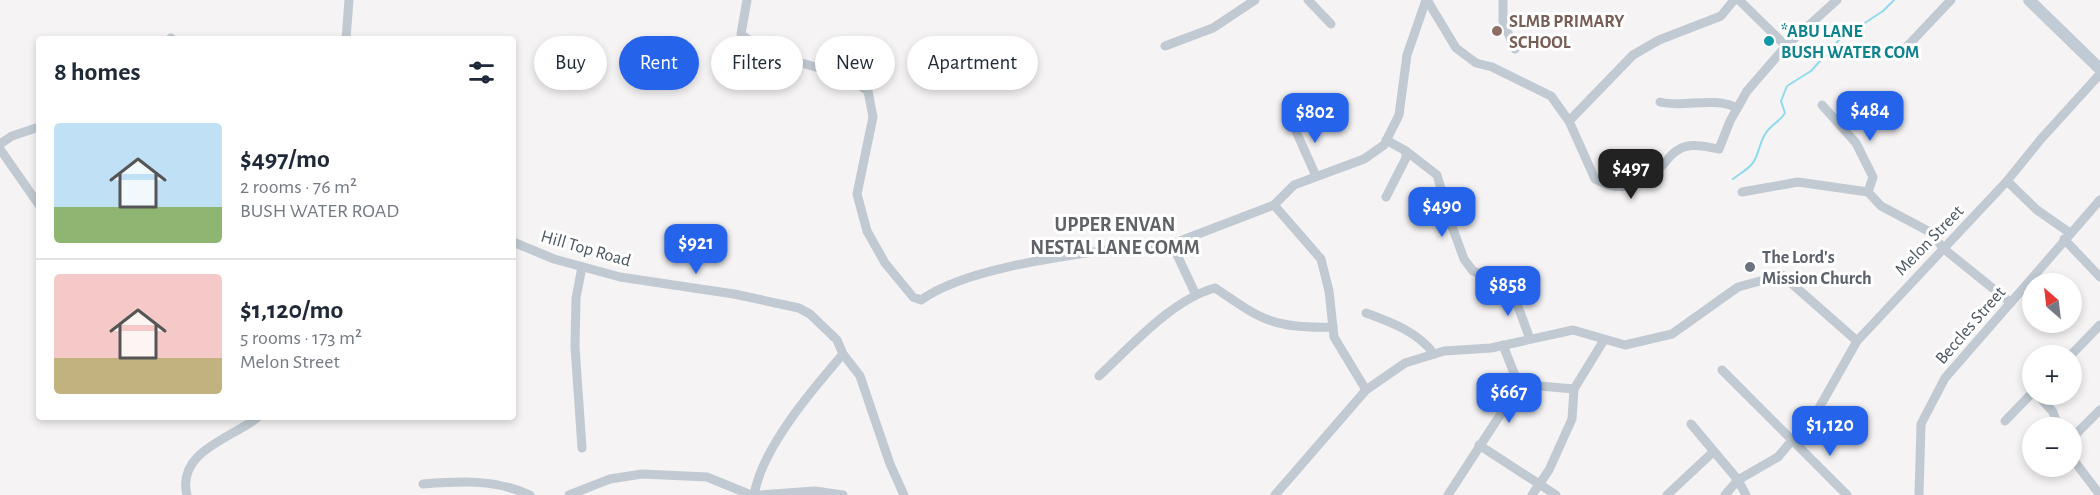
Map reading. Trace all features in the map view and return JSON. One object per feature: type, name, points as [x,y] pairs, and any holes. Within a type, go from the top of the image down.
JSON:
[{"type":"main road","points":[[2029,0],[2100,69]]},
{"type":"street","points":[[346,36],[349,0]]},
{"type":"street","points":[[747,0],[741,34],[764,52],[843,75],[867,91],[873,117],[857,194],[871,239],[885,263],[913,297],[921,300],[933,292],[967,279],[1006,269],[1149,244],[1172,244],[1274,205],[1294,185],[1364,159],[1386,140],[1399,116],[1407,55],[1426,0]]},
{"type":"street","points":[[1165,46],[1213,28],[1255,0]]},
{"type":"street","points":[[1308,0],[1331,24]]},
{"type":"street","points":[[1426,0],[1456,48],[1476,63],[1492,67],[1551,96],[1569,121],[1595,179],[1617,188],[1632,187],[1658,170],[1677,150],[1694,145],[1719,149],[1747,91],[1786,46],[1837,0]]},
{"type":"street","points":[[1503,0],[1503,21],[1515,50]]},
{"type":"street","points":[[1569,121],[1633,55],[1659,40],[1721,16],[1734,0]]},
{"type":"street","points":[[1739,0],[1786,46]]},
{"type":"street","points":[[1899,55],[1951,0]]},
{"type":"street","name":"Melon Street","points":[[1725,495],[1738,480],[1778,457],[1819,408],[1857,341],[2007,181],[2041,139],[2100,74]]},
{"type":"street","points":[[1660,102],[1673,105],[1721,103],[1737,108]]},
{"type":"street","points":[[1822,105],[1856,143],[1873,177],[1868,192]]},
{"type":"street","points":[[1291,120],[1316,176]]},
{"type":"street","points":[[0,144],[12,136],[36,128]]},
{"type":"street","points":[[1386,140],[1406,150],[1437,175],[1464,259],[1473,271],[1510,285],[1530,339]]},
{"type":"street","points":[[0,149],[36,201]]},
{"type":"street","points":[[1386,197],[1406,158],[1406,150]]},
{"type":"street","points":[[2007,181],[2067,236],[2100,277]]},
{"type":"street","points":[[1742,192],[1798,182],[1868,192],[1881,206],[1930,232],[1944,249],[2012,303]]},
{"type":"street","name":"Beccles Street","points":[[1918,495],[1921,424],[1945,378],[2100,200]]},
{"type":"street","points":[[1274,205],[1321,259],[1329,291],[1334,337],[1366,390]]},
{"type":"street","name":"Hill Top Road","points":[[516,243],[554,260],[620,277],[734,294],[799,309],[820,321],[837,340],[843,354],[860,376],[890,464],[904,495]]},
{"type":"street","points":[[1172,244],[1195,293]]},
{"type":"street","points":[[582,267],[576,298],[575,347],[582,448]]},
{"type":"street","points":[[1275,495],[1366,390],[1405,363],[1434,354],[1503,345],[1573,330],[1625,345],[1672,334],[1738,287],[1782,275],[1857,341]]},
{"type":"street","points":[[1099,376],[1144,334],[1195,293],[1215,288],[1262,319],[1297,328],[1333,327]]},
{"type":"street","points":[[1366,313],[1408,332],[1427,345],[1434,354]]},
{"type":"street","points":[[2081,345],[2100,325]]},
{"type":"street","points":[[1532,495],[1541,483],[1572,419],[1574,389],[1604,340]]},
{"type":"street","points":[[1503,345],[1519,386]]},
{"type":"street","points":[[569,495],[610,479],[642,474],[707,477],[752,495],[765,463],[794,416],[843,354]]},
{"type":"street","points":[[1722,370],[1847,495]]},
{"type":"street","points":[[1448,495],[1479,445],[1524,381],[1540,386],[1574,389]]},
{"type":"street","points":[[2005,421],[2022,403]]},
{"type":"street","points":[[2082,428],[2100,410]]},
{"type":"street","points":[[186,495],[185,481],[195,459],[206,448],[253,420]]},
{"type":"street","points":[[1691,424],[1712,453],[1738,480],[1746,495]]},
{"type":"street","points":[[1479,445],[1541,483],[1556,495]]},
{"type":"street","points":[[1666,495],[1712,453]]},
{"type":"street","points":[[2082,471],[2100,495]]},
{"type":"street","points":[[423,484],[477,480],[507,485],[530,495]]},
{"type":"street","points":[[759,495],[815,491],[843,495]]},
{"type":"waterway","points":[[1733,179],[1752,164],[1765,134],[1785,113],[1781,101],[1787,86],[1811,71],[1839,40],[1883,11],[1894,0]]},
{"type":"place","name":"SLMB PRIMARY SCHOOL","points":[[1497,31]]},
{"type":"place","name":"*ABU LANE BUSH WATER COM","points":[[1769,41]]},
{"type":"place","name":"The Lord's Mission Church","points":[[1750,267]]},
{"type":"district","name":"UPPER ENVAN NESTAL LANE COMM","points":[[1115,236]]}]
